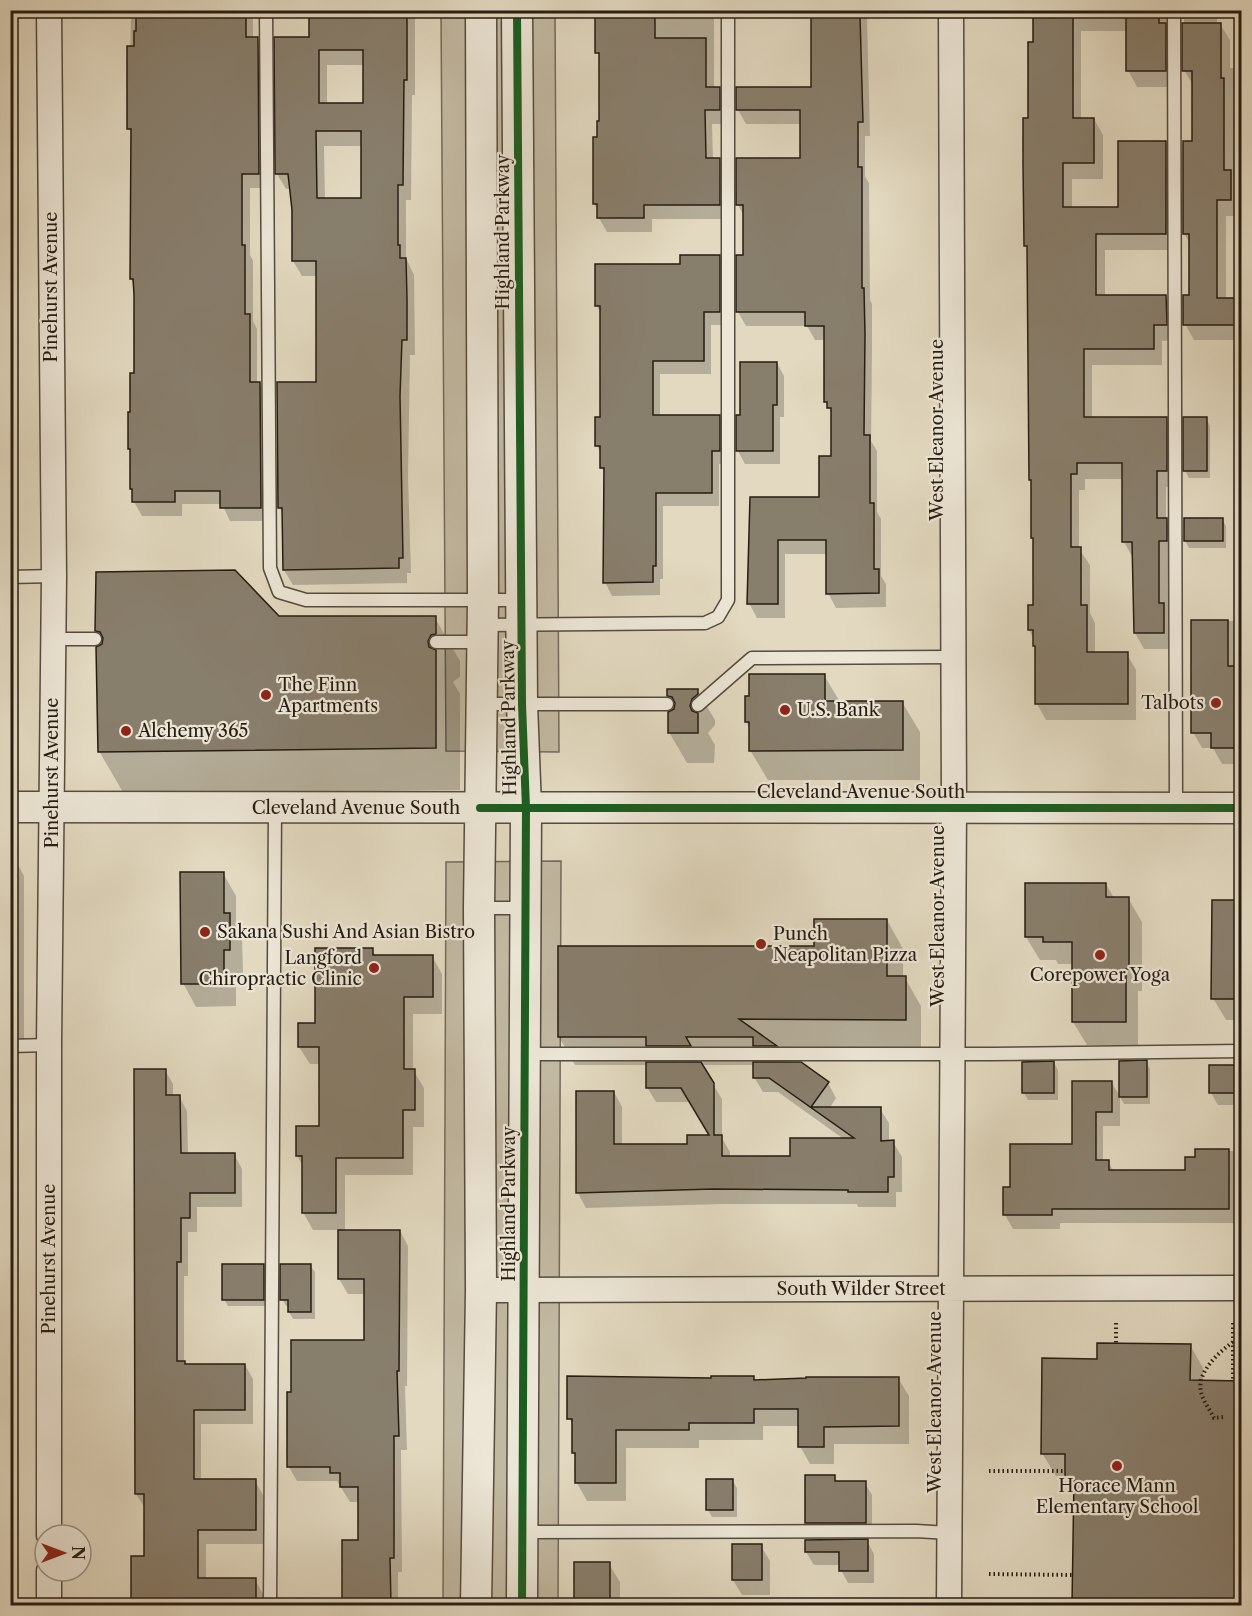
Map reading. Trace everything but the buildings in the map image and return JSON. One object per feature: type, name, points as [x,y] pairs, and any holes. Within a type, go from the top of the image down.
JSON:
[{"type":"street","name":"Pinehurst Avenue","points":[[49,10],[54,576],[49,1046],[49,1523]]},
{"type":"street","name":"Highland Parkway","points":[[476,1605],[481,1290],[479,908],[482,622],[482,10]]},
{"type":"street","name":"Highland Parkway","points":[[517,10],[522,704],[526,808],[522,1605]]},
{"type":"street","name":"West Eleanor Avenue","points":[[949,1605],[954,807],[951,10]]},
{"type":"street","name":"Cleveland Avenue South","points":[[10,807],[1242,808]]},
{"type":"street","name":"South Wilder Street","points":[[481,1290],[1242,1288]]},
{"type":"street","points":[[49,1583],[49,1605]]},
{"type":"lane","points":[[266,10],[270,567],[279,592],[306,600],[482,622],[521,612]]},
{"type":"lane","points":[[436,642],[482,622],[521,612],[705,623],[718,617],[728,600],[728,10]]},
{"type":"lane","points":[[1174,10],[1176,807]]},
{"type":"lane","points":[[10,577],[54,576]]},
{"type":"lane","points":[[53,639],[95,639]]},
{"type":"lane","points":[[698,705],[752,658],[953,657]]},
{"type":"lane","points":[[481,704],[668,704]]},
{"type":"lane","points":[[270,1605],[275,808]]},
{"type":"lane","points":[[479,908],[525,908]]},
{"type":"lane","points":[[10,1046],[49,1046]]},
{"type":"lane","points":[[525,1054],[1242,1051]]},
{"type":"lane","points":[[522,1532],[949,1533]]},
{"type":"path","points":[[1116,1323],[1116,1343]]},
{"type":"path","points":[[1233,1323],[1233,1380]]},
{"type":"path","points":[[1223,1418],[1214,1418],[1201,1393],[1200,1383],[1202,1376],[1222,1349],[1233,1342]]},
{"type":"path","points":[[989,1471],[1065,1471]]},
{"type":"path","points":[[989,1574],[1073,1575]]},
{"type":"shaded area","points":[[441,11],[555,11],[559,752],[446,751]]},
{"type":"shaded area","points":[[561,861],[558,1605],[443,1606],[446,862]]},
{"type":"cycle path","points":[[517,10],[522,704],[526,808],[522,1606]]},
{"type":"cycle path","points":[[480,808],[1242,808]]},
{"type":"place","name":"The Finn Apartments","points":[[266,695]]},
{"type":"place","name":"Talbots","points":[[1216,703]]},
{"type":"place","name":"U.S. Bank","points":[[785,710]]},
{"type":"place","name":"Alchemy 365","points":[[126,731]]},
{"type":"place","name":"Sakana Sushi And Asian Bistro","points":[[205,932]]},
{"type":"place","name":"Punch Neapolitan Pizza","points":[[761,944]]},
{"type":"place","name":"Corepower Yoga","points":[[1100,955]]},
{"type":"place","name":"Langford Chiropractic Clinic","points":[[374,968]]},
{"type":"place","name":"Horace Mann Elementary School","points":[[1117,1466]]}]
